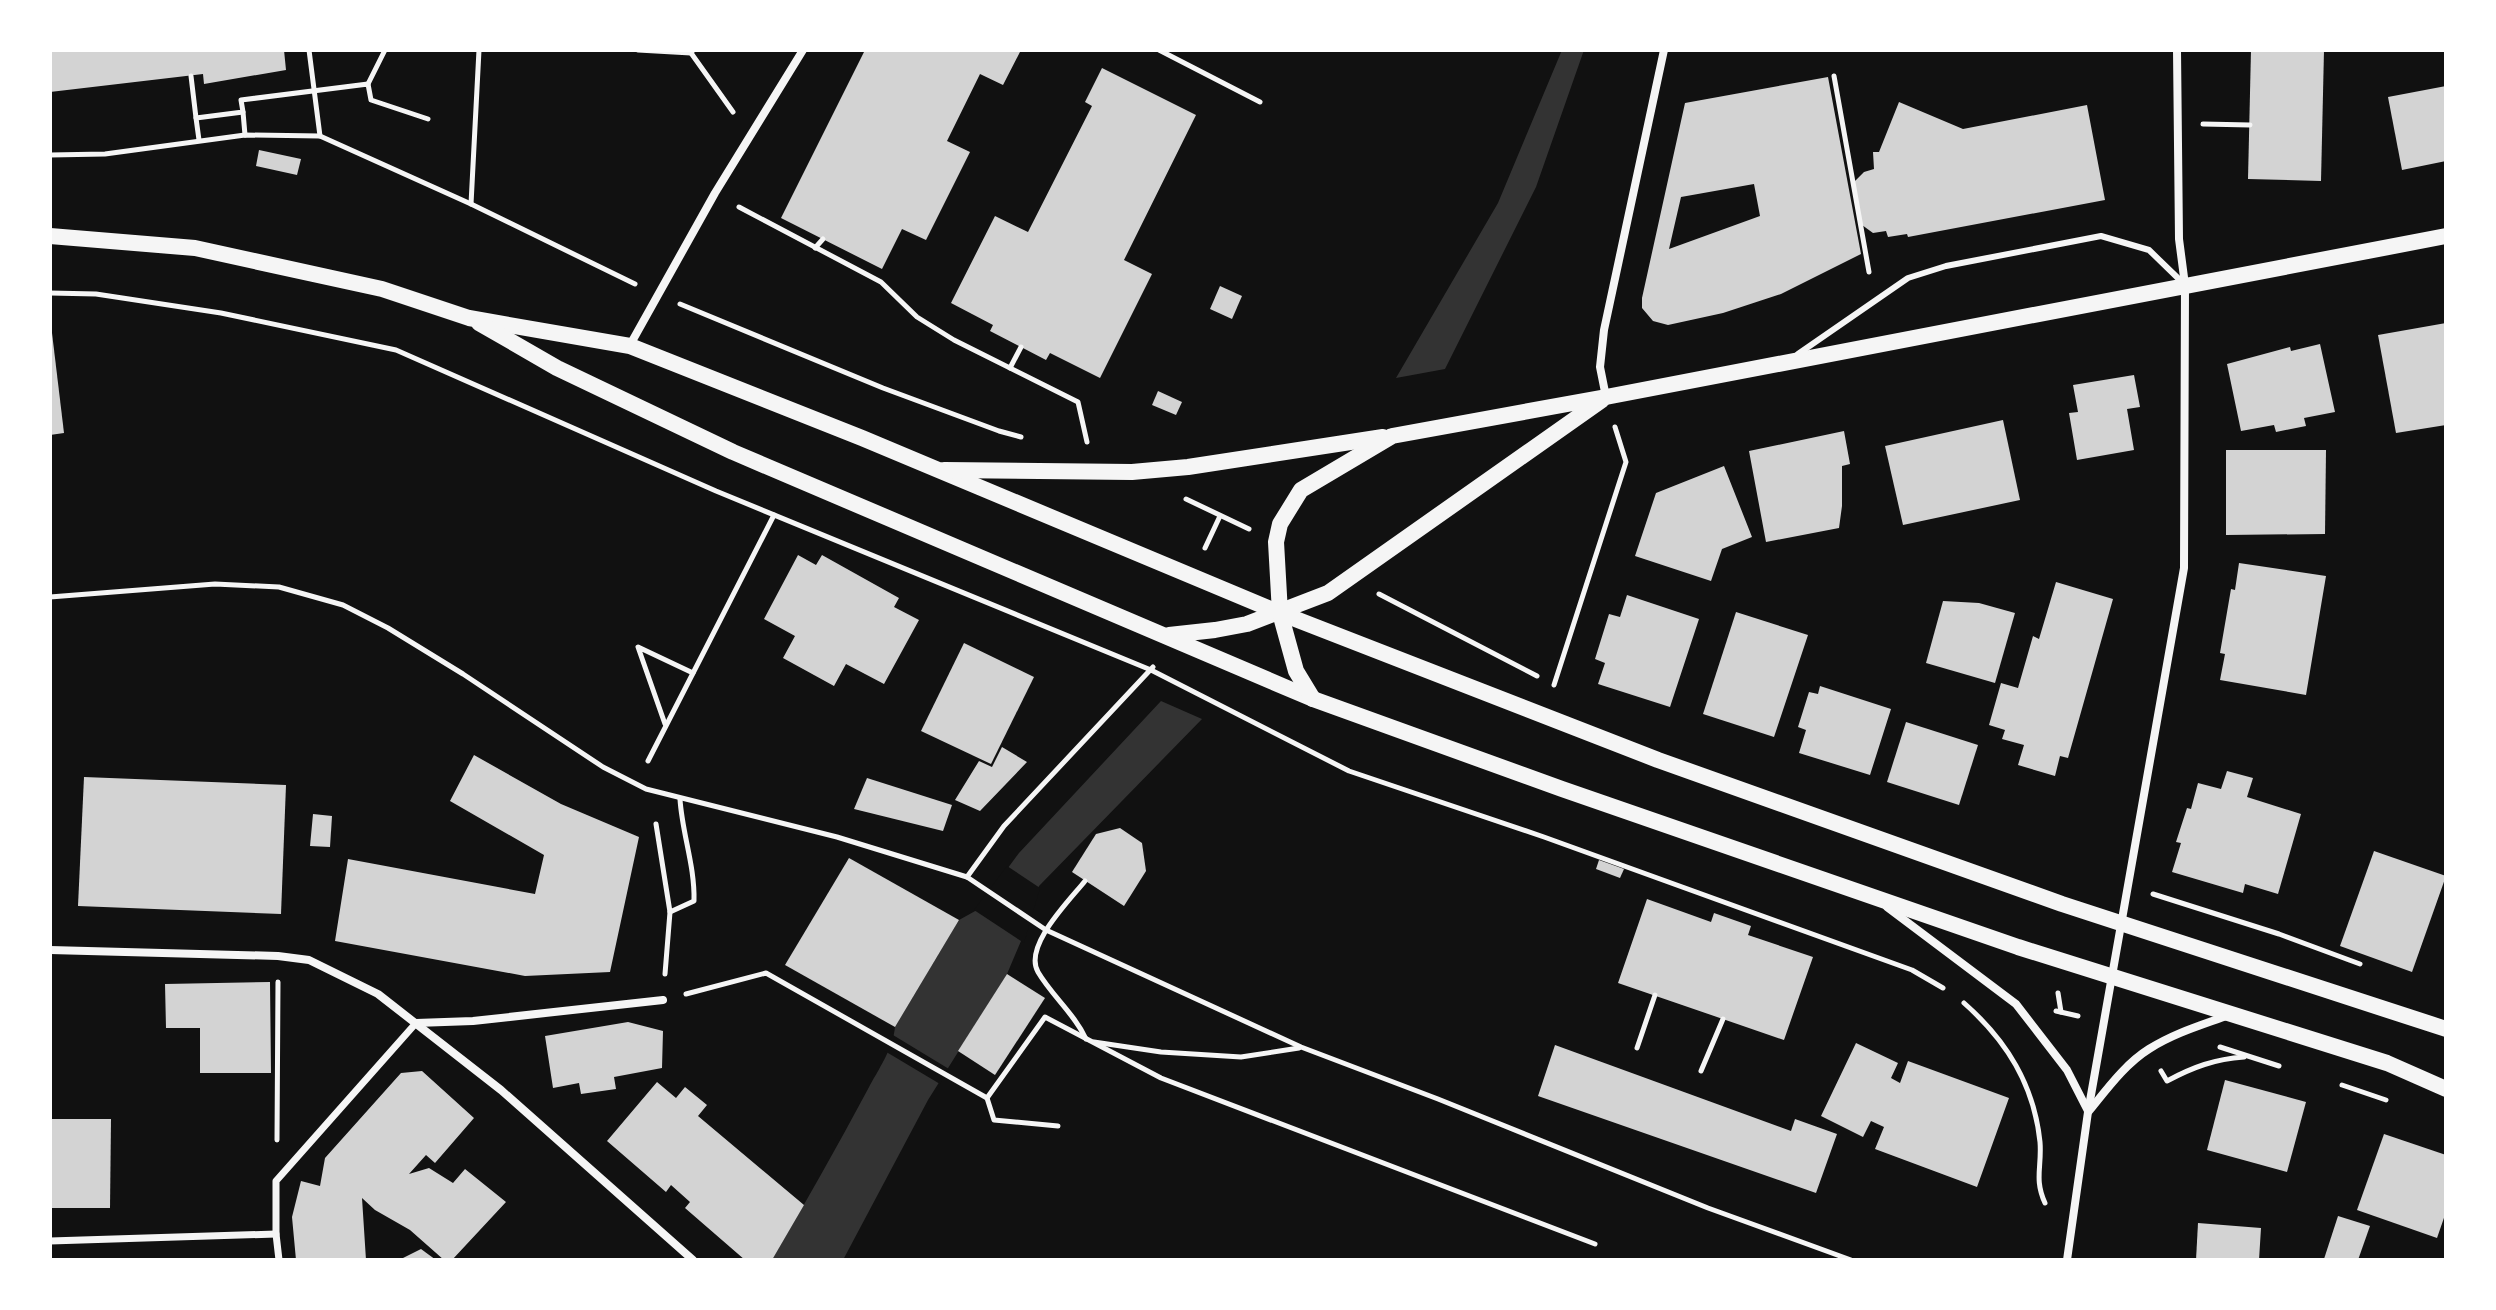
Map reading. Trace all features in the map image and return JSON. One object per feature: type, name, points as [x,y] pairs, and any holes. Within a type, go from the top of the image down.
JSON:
[{"type":"main road","points":[[50,236],[206,251],[382,289],[469,318],[630,346],[1280,613],[1658,760],[2121,923],[2446,1029]]},
{"type":"main road","points":[[936,470],[1132,472],[1188,467],[1392,436],[2446,236]]},
{"type":"main road","points":[[469,318],[557,368],[733,452],[1313,699],[2018,947],[2387,1063],[2446,1089]]},
{"type":"main road","points":[[1168,635],[1215,630],[1280,613],[1319,597],[1350,580],[1382,553],[1606,397]]},
{"type":"main road","points":[[1313,699],[1296,671],[1280,613],[1276,542],[1280,524],[1301,490],[1392,436]]},
{"type":"street","points":[[630,346],[715,193],[803,50]]},
{"type":"street","points":[[1606,397],[1600,367],[1604,330],[1664,50]]},
{"type":"street","points":[[2068,1257],[2088,1112],[2184,568],[2185,285],[2179,239],[2177,50]]},
{"type":"street","points":[[1874,897],[2016,1004],[2067,1070],[2088,1112]]},
{"type":"street","points":[[50,950],[278,956],[309,960],[345,976],[378,994],[501,1090],[693,1260]]},
{"type":"street","points":[[279,1260],[276,1181],[416,1023],[473,1021],[663,1000]]},
{"type":"street","points":[[2088,1112],[2126,1067],[2148,1049],[2232,1014]]},
{"type":"street","points":[[50,1241],[276,1234]]},
{"type":"lane","points":[[1787,362],[1908,278],[1946,266],[2101,236],[2149,250],[2185,285]]},
{"type":"path","points":[[309,50],[320,136]]},
{"type":"path","points":[[385,50],[368,84],[371,100],[428,119]]},
{"type":"path","points":[[471,204],[479,50]]},
{"type":"path","points":[[638,50],[690,51],[750,136]]},
{"type":"path","points":[[1159,50],[1260,102]]},
{"type":"path","points":[[191,76],[199,141]]},
{"type":"path","points":[[1834,76],[1846,160],[1874,301]]},
{"type":"path","points":[[245,135],[241,100],[368,84]]},
{"type":"path","points":[[196,118],[243,112]]},
{"type":"path","points":[[2178,124],[2250,125]]},
{"type":"path","points":[[715,193],[881,282],[917,317],[954,340],[1078,402],[1088,447]]},
{"type":"path","points":[[815,248],[823,239]]},
{"type":"path","points":[[50,293],[96,294],[221,313],[396,350],[774,515],[1151,670],[1349,771],[1544,837],[1912,970],[1951,992]]},
{"type":"path","points":[[1010,368],[1021,347]]},
{"type":"path","points":[[1554,685],[1626,462],[1606,397]]},
{"type":"path","points":[[648,761],[774,515]]},
{"type":"path","points":[[50,597],[215,584],[279,587],[343,605],[451,666],[603,767],[646,789],[837,837],[967,877],[1046,930],[1301,1047],[1708,1208],[1851,1260]]},
{"type":"path","points":[[665,725],[638,647],[693,673]]},
{"type":"path","points":[[967,877],[1004,826],[1151,670]]},
{"type":"path","points":[[670,912],[694,901],[694,881],[680,799]]},
{"type":"path","points":[[656,824],[670,912],[663,1000],[766,973],[987,1098],[994,1120],[1058,1126]]},
{"type":"path","points":[[1085,881],[1046,930],[1034,958],[1037,970],[1077,1021],[1087,1041]]},
{"type":"path","points":[[2127,887],[2184,902],[2363,965]]},
{"type":"path","points":[[276,1181],[278,956]]},
{"type":"path","points":[[1637,1048],[1655,995]]},
{"type":"path","points":[[1962,1002],[1985,1021],[2024,1078],[2036,1111],[2040,1147],[2038,1187],[2068,1257]]},
{"type":"path","points":[[987,1098],[1045,1017],[1175,1083],[1595,1244]]},
{"type":"path","points":[[1701,1071],[1723,1019]]},
{"type":"path","points":[[1087,1041],[1161,1052],[1241,1057],[1301,1047]]},
{"type":"path","points":[[2249,1057],[2286,1068]]},
{"type":"path","points":[[2338,1084],[2390,1102]]},
{"type":"shaded area","points":[[1562,50],[1584,50],[1536,187],[1445,369],[1396,378],[1498,203]]},
{"type":"shaded area","points":[[1161,701],[1202,719],[1039,886],[1007,974],[928,1100],[843,1260],[772,1260],[884,1059],[895,1027],[959,920],[977,910],[1019,853]]},
{"type":"pier","points":[[1007,866],[1040,888],[1024,943],[974,910]]},
{"type":"pier","points":[[893,1035],[949,1069],[940,1084],[883,1050]]},
{"type":"building","points":[[50,50],[284,50],[286,70],[204,84],[203,74],[50,92]]},
{"type":"building","points":[[865,50],[1021,50],[1003,85],[980,74],[947,141],[970,152],[926,240],[902,229],[882,269],[781,218]]},
{"type":"building","points":[[2251,50],[2324,50],[2321,181],[2248,179]]},
{"type":"building","points":[[1102,68],[1196,115],[1124,260],[1152,274],[1100,378],[1050,353],[1046,360],[990,331],[993,325],[951,303],[995,216],[1028,232],[1092,106],[1085,102]]},
{"type":"building","points":[[1828,77],[1861,254],[1781,294],[1723,313],[1668,325],[1653,321],[1642,308],[1642,298],[1685,103]],"holes":[[[1754,184],[1760,216],[1669,249],[1681,197]]]},
{"type":"building","points":[[2446,86],[2446,161],[2402,170],[2388,97]]},
{"type":"building","points":[[1899,102],[1963,129],[2087,105],[2105,200],[1908,237],[1907,234],[1888,237],[1886,231],[1873,233],[1862,225],[1854,182],[1864,172],[1874,169],[1873,152],[1879,152]]},
{"type":"building","points":[[259,150],[301,159],[297,175],[256,166]]},
{"type":"building","points":[[1220,286],[1242,296],[1232,319],[1210,309]]},
{"type":"building","points":[[2446,323],[2446,425],[2396,433],[2378,335]]},
{"type":"building","points":[[50,333],[64,433],[50,435]]},
{"type":"building","points":[[2320,344],[2335,412],[2304,418],[2306,426],[2276,432],[2274,425],[2241,431],[2227,364],[2290,347],[2291,351]]},
{"type":"building","points":[[2134,375],[2140,407],[2127,409],[2134,450],[2077,460],[2069,413],[2078,412],[2073,385]]},
{"type":"building","points":[[1158,391],[1182,402],[1176,415],[1152,405]]},
{"type":"building","points":[[2003,420],[2020,500],[1903,525],[1885,446]]},
{"type":"building","points":[[1844,431],[1850,464],[1842,466],[1839,528],[1766,542],[1749,451]]},
{"type":"building","points":[[2226,450],[2326,450],[2325,534],[2226,535]]},
{"type":"building","points":[[1724,466],[1752,537],[1722,549],[1711,581],[1635,556],[1656,493]]},
{"type":"building","points":[[798,555],[816,565],[822,555],[899,598],[894,607],[919,620],[884,684],[846,664],[834,686],[783,658],[795,636],[764,619]]},
{"type":"building","points":[[2239,563],[2326,576],[2306,695],[2220,680],[2225,654],[2220,653],[2231,589],[2235,590]]},
{"type":"building","points":[[2056,582],[2113,599],[2068,758],[2060,756],[2055,776],[2018,765],[2024,745],[2002,739],[2005,730],[1989,725],[2001,683],[2018,688],[2033,636],[2039,639]]},
{"type":"building","points":[[1627,595],[1699,619],[1670,707],[1598,684],[1605,663],[1595,659],[1609,614],[1620,617]]},
{"type":"building","points":[[1943,601],[1979,603],[2015,613],[1995,683],[1926,663]]},
{"type":"building","points":[[1736,612],[1808,635],[1774,737],[1703,714]]},
{"type":"building","points":[[964,643],[1034,677],[991,764],[921,731]]},
{"type":"building","points":[[1820,686],[1891,709],[1870,775],[1799,753],[1806,730],[1798,727],[1809,692],[1818,694]]},
{"type":"building","points":[[1906,722],[1978,745],[1959,805],[1887,782]]},
{"type":"building","points":[[1002,747],[1027,762],[980,811],[955,800],[979,761],[992,767]]},
{"type":"building","points":[[474,755],[561,804],[639,837],[610,972],[525,976],[335,941],[348,859],[535,894],[544,855],[450,801]]},
{"type":"building","points":[[2227,771],[2253,778],[2247,797],[2301,814],[2278,894],[2245,884],[2243,893],[2172,872],[2181,843],[2176,842],[2187,808],[2191,809],[2198,783],[2221,789]]},
{"type":"building","points":[[84,777],[286,785],[281,914],[78,906]]},
{"type":"building","points":[[867,778],[952,805],[943,831],[854,809]]},
{"type":"building","points":[[313,814],[332,816],[330,847],[310,846]]},
{"type":"building","points":[[1120,828],[1142,843],[1146,871],[1124,906],[1072,872],[1096,834]]},
{"type":"building","points":[[2374,851],[2446,876],[2412,972],[2340,946]]},
{"type":"building","points":[[849,858],[959,920],[895,1027],[785,965]]},
{"type":"building","points":[[1599,860],[1624,869],[1620,878],[1596,869]]},
{"type":"building","points":[[1647,899],[1711,922],[1714,913],[1751,926],[1748,935],[1813,957],[1784,1040],[1618,983]]},
{"type":"building","points":[[1007,974],[1045,998],[995,1075],[958,1051]]},
{"type":"building","points":[[270,982],[271,1073],[200,1073],[200,1028],[166,1028],[165,984]]},
{"type":"building","points":[[628,1022],[663,1031],[662,1068],[614,1077],[616,1089],[581,1094],[579,1083],[553,1088],[545,1036]]},
{"type":"building","points":[[1856,1043],[1898,1063],[1891,1078],[1900,1083],[1908,1061],[2009,1098],[1977,1187],[1875,1149],[1884,1127],[1871,1121],[1863,1137],[1821,1116]]},
{"type":"building","points":[[1555,1045],[1791,1131],[1795,1119],[1837,1134],[1816,1193],[1538,1096]]},
{"type":"building","points":[[422,1071],[474,1118],[435,1163],[426,1155],[409,1174],[429,1168],[453,1183],[465,1169],[506,1202],[452,1260],[444,1260],[410,1230],[375,1210],[362,1198],[366,1260],[296,1260],[292,1217],[301,1181],[320,1186],[325,1158],[401,1073]]},
{"type":"building","points":[[2225,1080],[2306,1102],[2287,1172],[2207,1150]]},
{"type":"building","points":[[657,1082],[676,1098],[685,1087],[707,1105],[698,1116],[804,1205],[772,1260],[745,1260],[685,1208],[690,1202],[671,1185],[666,1192],[607,1141]]},
{"type":"building","points":[[50,1119],[111,1119],[110,1208],[50,1208]]},
{"type":"building","points":[[2384,1134],[2446,1155],[2446,1212],[2437,1238],[2357,1210]]},
{"type":"building","points":[[2338,1216],[2370,1226],[2358,1260],[2324,1259]]},
{"type":"building","points":[[2198,1223],[2261,1228],[2259,1260],[2196,1260]]},
{"type":"building","points":[[421,1249],[436,1260],[399,1260]]}]
